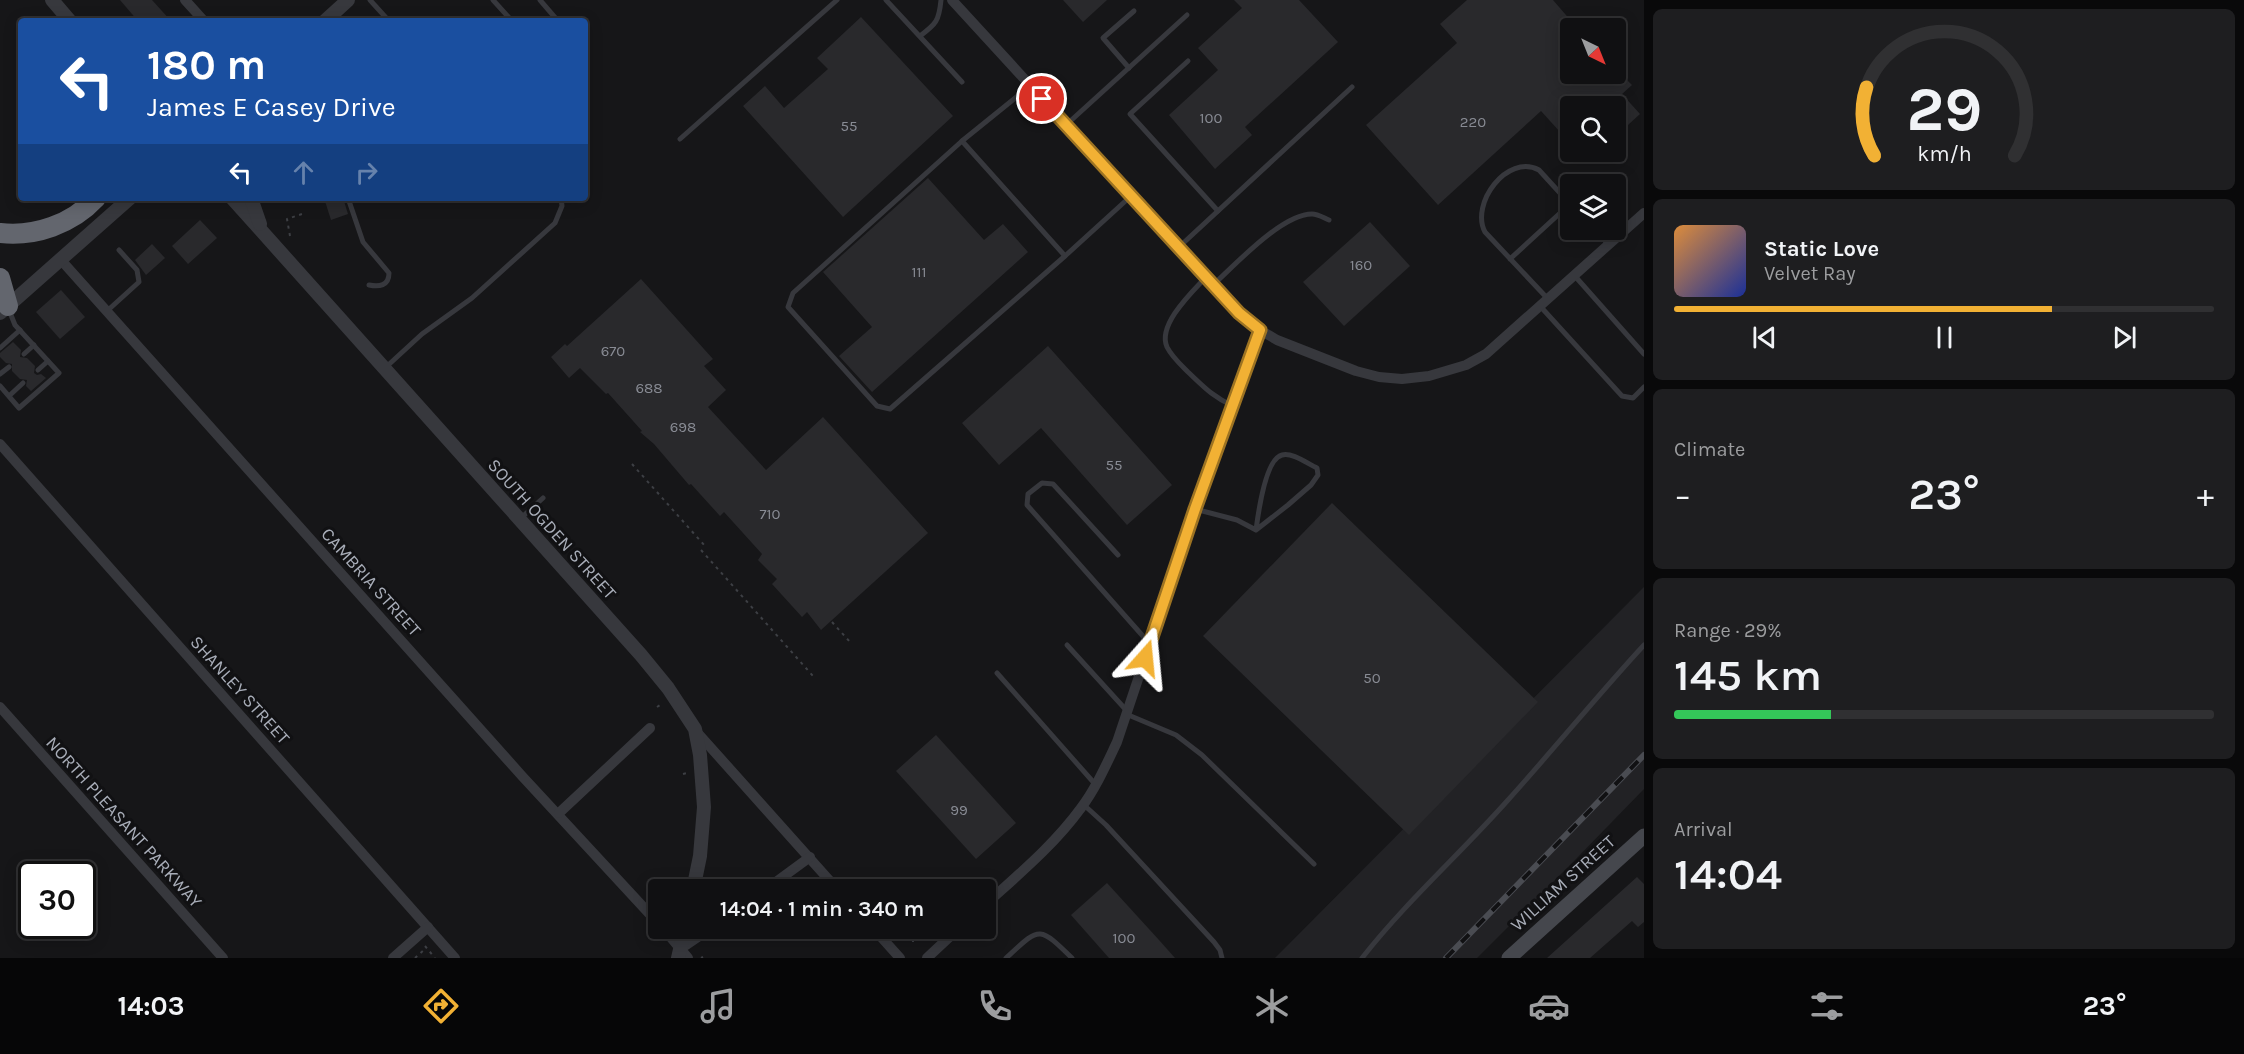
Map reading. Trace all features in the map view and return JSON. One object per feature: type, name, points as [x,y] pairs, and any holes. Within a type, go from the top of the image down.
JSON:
[{"type":"highway","points":[[0,233],[39,231],[55,226],[73,217],[92,201]]},
{"type":"highway","points":[[0,278],[2,305]]},
{"type":"main road","name":"WILLIAM STREET","points":[[1509,958],[1644,836]]},
{"type":"street","points":[[52,0],[67,18]]},
{"type":"street","points":[[185,0],[201,18]]},
{"type":"street","points":[[328,18],[348,0]]},
{"type":"street","points":[[952,0],[1239,313],[1277,340],[1356,371],[1379,377],[1402,379],[1429,375],[1466,365],[1500,343],[1644,213]]},
{"type":"street","points":[[2,305],[61,260],[127,201]]},
{"type":"street","name":"SOUTH OGDEN STREET","points":[[235,201],[641,655],[668,688],[695,729],[829,879]]},
{"type":"street","points":[[252,201],[262,229]]},
{"type":"street","name":"CAMBRIA STREET","points":[[61,260],[522,776],[559,813],[648,912]]},
{"type":"street","points":[[996,895],[1058,837],[1084,805],[1117,742],[1195,509],[1260,330]]},
{"type":"street","name":"SHANLEY STREET","points":[[0,444],[454,958]]},
{"type":"street","name":"NORTH PLEASANT PARKWAY","points":[[0,707],[223,958]]},
{"type":"street","points":[[559,813],[650,728]]},
{"type":"street","points":[[695,729],[700,755],[704,807],[700,856],[695,879]]},
{"type":"street","points":[[780,879],[810,857]]},
{"type":"street","points":[[393,958],[428,927]]},
{"type":"street","points":[[671,939],[682,955]]},
{"type":"street","points":[[682,955],[684,939]]},
{"type":"street","points":[[682,955],[699,939]]},
{"type":"street","points":[[883,939],[900,958]]},
{"type":"street","points":[[927,958],[947,939]]},
{"type":"lane","points":[[370,0],[386,18]]},
{"type":"lane","points":[[493,0],[509,18]]},
{"type":"lane","points":[[540,0],[555,18]]},
{"type":"lane","points":[[680,139],[837,0]]},
{"type":"lane","points":[[886,0],[962,82]]},
{"type":"lane","points":[[920,36],[935,24],[939,16],[941,0]]},
{"type":"lane","points":[[1129,68],[1103,38],[1134,11]]},
{"type":"lane","points":[[1066,125],[1187,15]]},
{"type":"lane","points":[[1188,61],[1130,114],[1218,211]]},
{"type":"lane","points":[[1030,86],[962,141],[793,293],[788,307],[877,406],[890,409],[1131,196]]},
{"type":"lane","points":[[1179,247],[1352,87]]},
{"type":"lane","points":[[962,141],[1065,256]]},
{"type":"lane","points":[[1510,259],[1570,204],[1534,167],[1518,168],[1507,172],[1498,180],[1483,208],[1481,218],[1485,232],[1510,259],[1622,396],[1632,398],[1644,387]]},
{"type":"lane","points":[[349,201],[365,245],[389,273],[384,284],[369,285]]},
{"type":"lane","points":[[384,369],[422,334],[472,298],[555,223],[562,206],[561,201]]},
{"type":"lane","points":[[1233,406],[1214,397],[1173,357],[1166,346],[1165,335],[1172,316],[1210,281],[1280,225],[1296,216],[1314,213],[1329,220]]},
{"type":"lane","points":[[1604,240],[1608,244]]},
{"type":"lane","points":[[107,311],[139,282],[137,270],[119,250]]},
{"type":"lane","points":[[1574,275],[1644,354]]},
{"type":"lane","points":[[0,386],[19,408],[59,373],[13,322],[2,305]]},
{"type":"lane","points":[[0,348],[20,330]]},
{"type":"lane","points":[[24,354],[34,345]]},
{"type":"lane","points":[[38,370],[48,361]]},
{"type":"lane","points":[[0,374],[9,367]]},
{"type":"lane","points":[[9,396],[23,383]]},
{"type":"lane","points":[[1280,455],[1289,455],[1317,468],[1318,475],[1311,485],[1256,530],[1261,494],[1275,460],[1280,455]]},
{"type":"lane","points":[[1118,555],[1053,484],[1042,483],[1028,494],[1027,505],[1150,644]]},
{"type":"lane","points":[[519,519],[543,498]]},
{"type":"lane","points":[[1195,509],[1237,520],[1256,530]]},
{"type":"lane","points":[[1067,645],[1127,713],[1176,735],[1202,755],[1314,864]]},
{"type":"lane","points":[[1362,958],[1385,929],[1509,800],[1603,689],[1644,645]]},
{"type":"lane","points":[[997,673],[1096,784]]},
{"type":"lane","points":[[1084,805],[1106,825],[1214,942],[1222,958]]},
{"type":"lane","points":[[1006,958],[1035,933],[1050,936],[1072,958]]},
{"type":"path","points":[[290,236],[287,219],[302,214]]},
{"type":"path","points":[[632,464],[705,546]]},
{"type":"path","points":[[701,550],[813,676]]},
{"type":"path","points":[[832,622],[850,642]]},
{"type":"path","points":[[913,939],[913,944]]},
{"type":"path","points":[[415,958],[426,947],[435,958]]},
{"type":"shaded area","points":[[1644,587],[1644,789],[1574,861],[1477,958],[1275,958]]},
{"type":"building","points":[[120,0],[152,0],[168,18],[135,18]]},
{"type":"building","points":[[1063,0],[1107,0],[1083,22]]},
{"type":"building","points":[[1234,0],[1299,0],[1338,42],[1245,127],[1252,135],[1215,169],[1169,115],[1218,70],[1198,48],[1242,8]]},
{"type":"building","points":[[1467,0],[1553,0],[1569,18],[1560,18],[1560,84],[1626,84],[1626,79],[1632,85],[1622,94],[1624,96],[1560,96],[1560,132],[1541,111],[1438,205],[1366,125],[1457,43],[1440,24]]},
{"type":"building","points":[[861,17],[953,116],[843,217],[743,106],[765,86],[784,108],[828,69],[817,58]]},
{"type":"building","points":[[1626,98],[1640,114],[1626,127]]},
{"type":"building","points":[[928,178],[984,240],[1003,224],[1028,252],[872,392],[839,356],[872,327],[823,272]]},
{"type":"building","points":[[325,201],[344,201],[348,214],[331,220]]},
{"type":"building","points":[[200,220],[217,238],[188,264],[172,246]]},
{"type":"building","points":[[1370,222],[1410,266],[1344,326],[1303,282]]},
{"type":"building","points":[[152,244],[165,258],[146,275],[135,260]]},
{"type":"building","points":[[641,279],[713,359],[704,366],[726,390],[708,407],[766,470],[823,417],[928,533],[821,630],[807,612],[802,617],[772,584],[777,579],[758,560],[762,554],[724,512],[720,516],[691,484],[689,485],[608,393],[606,394],[580,368],[569,378],[551,357],[565,344],[567,346]]},
{"type":"building","points":[[61,290],[85,317],[60,339],[36,312]]},
{"type":"building","points":[[13,342],[21,350],[20,357],[27,358],[35,366],[34,373],[46,378],[31,391],[26,386],[27,380],[20,379],[12,371],[12,364],[6,363],[0,357],[0,353]]},
{"type":"building","points":[[1048,346],[1172,485],[1127,525],[1041,428],[999,465],[962,423]]},
{"type":"building","points":[[1332,503],[1538,702],[1409,835],[1203,636]]},
{"type":"building","points":[[936,735],[1016,823],[976,859],[896,771]]},
{"type":"building","points":[[1637,877],[1644,884],[1644,922],[1638,927],[1632,921],[1590,958],[1547,958]]},
{"type":"building","points":[[1107,883],[1175,958],[1109,958],[1071,915]]},
{"type":"railway","points":[[1446,958],[1644,755]]},
{"type":"route","points":[[1042,99],[1239,313],[1260,330],[1195,509],[1145,658]]}]
